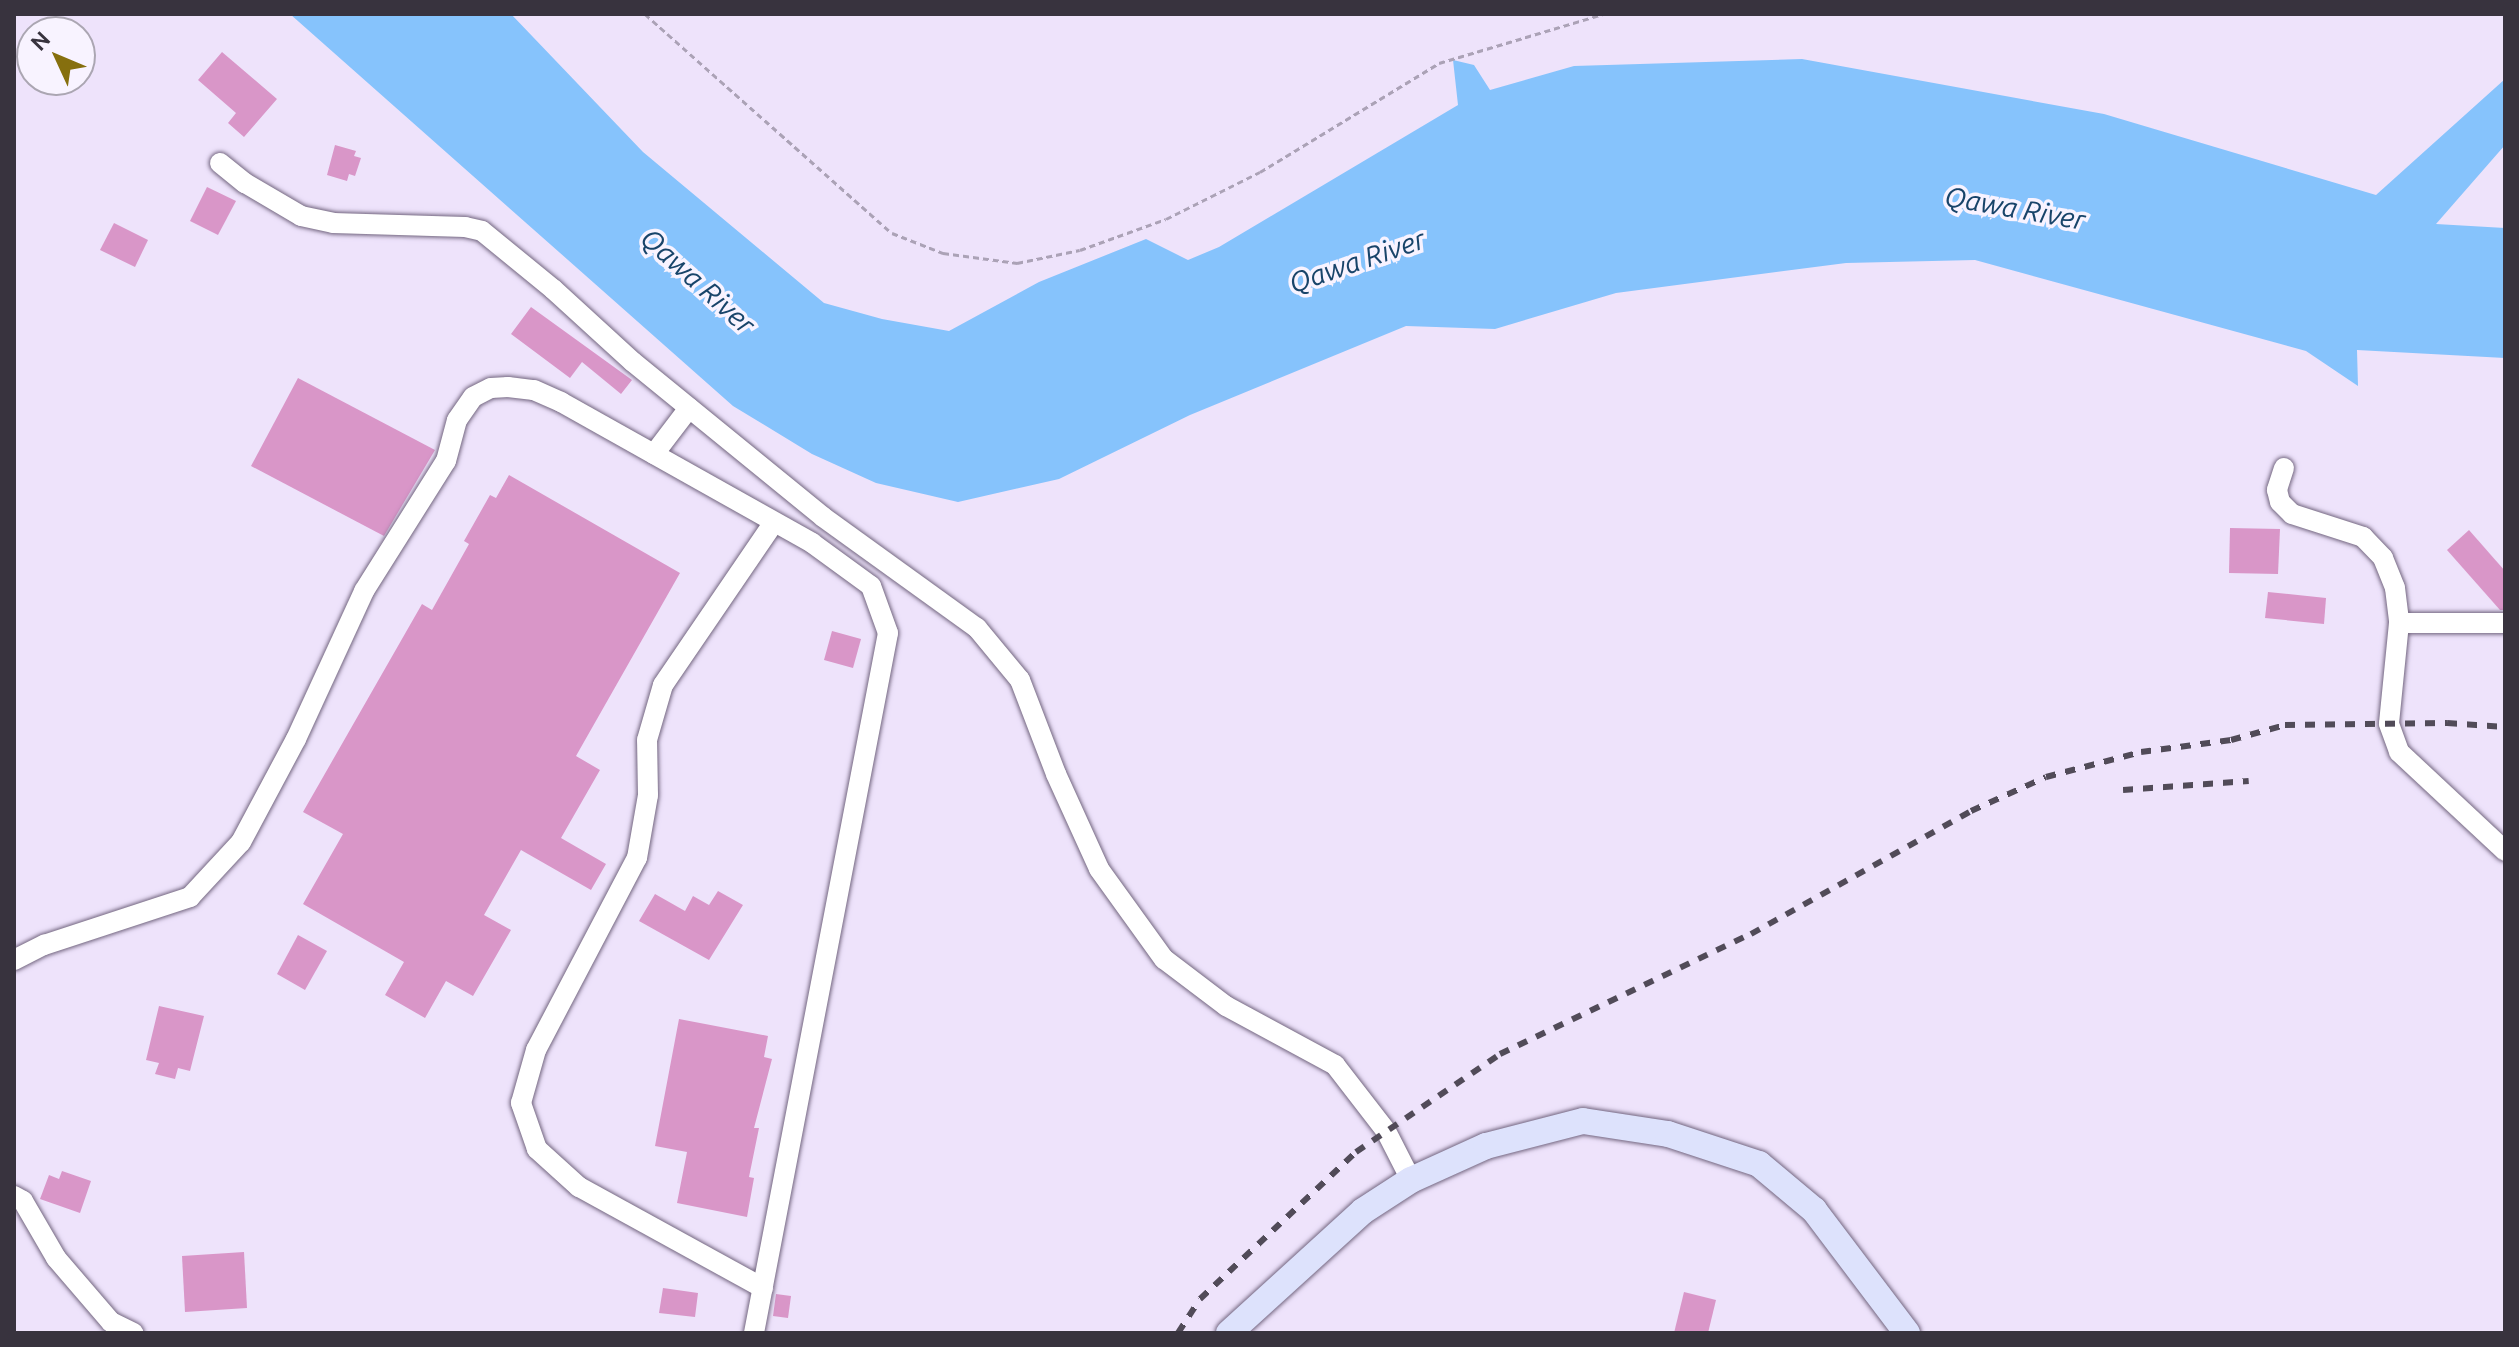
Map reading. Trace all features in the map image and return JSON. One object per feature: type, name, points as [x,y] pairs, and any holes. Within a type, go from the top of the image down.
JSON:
[{"type":"main road","points":[[1229,1333],[1363,1211],[1411,1180],[1486,1146],[1583,1121],[1668,1134],[1759,1164],[1814,1210],[1907,1333]]},
{"type":"street","points":[[220,163],[245,183],[301,216],[333,223],[465,227],[482,231],[689,408],[823,517],[977,628],[1020,680],[1056,774],[1099,869],[1164,959],[1226,1006],[1335,1065],[1386,1131],[1411,1180]]},
{"type":"street","points":[[14,960],[44,945],[190,897],[241,842],[296,739],[364,591],[446,461],[457,420],[473,397],[491,388],[534,390],[812,543],[871,586],[888,633],[754,1333]]},
{"type":"street","points":[[654,454],[689,408]]},
{"type":"street","points":[[2284,468],[2277,490],[2280,502],[2292,514],[2363,537],[2383,558],[2395,588],[2399,623],[2389,724],[2399,752],[2505,851]]},
{"type":"street","points":[[763,1288],[579,1187],[537,1149],[521,1103],[536,1050],[637,858],[648,795],[647,740],[663,685],[774,522]]},
{"type":"street","points":[[2399,623],[2505,623]]},
{"type":"street","points":[[14,1196],[23,1201],[56,1258],[111,1322],[134,1333]]},
{"type":"path","points":[[645,14],[892,233],[943,253],[1017,263],[1080,250],[1166,219],[1260,172],[1439,63],[1603,14]]},
{"type":"water","name":"Qawa River","points":[[290,14],[511,14],[643,152],[824,303],[882,319],[949,331],[1039,282],[1146,239],[1188,260],[1219,247],[1458,105],[1453,60],[1474,65],[1490,90],[1574,66],[1802,59],[2104,114],[2376,195],[2505,79],[2505,145],[2436,224],[2505,228],[2505,358],[2357,350],[2358,386],[2306,351],[1975,260],[1846,263],[1616,293],[1495,329],[1406,326],[1190,415],[1059,479],[958,502],[876,483],[812,454],[733,406]]},
{"type":"building","points":[[222,52],[277,99],[244,137],[228,123],[236,113],[198,80]]},
{"type":"building","points":[[335,145],[356,151],[354,156],[361,158],[355,176],[349,174],[347,181],[327,175]]},
{"type":"building","points":[[207,187],[236,201],[218,235],[190,221]]},
{"type":"building","points":[[114,223],[148,240],[135,267],[100,250]]},
{"type":"building","points":[[531,307],[632,380],[621,394],[582,362],[570,378],[511,334]]},
{"type":"building","points":[[298,378],[435,450],[384,536],[251,466]]},
{"type":"building","points":[[509,475],[680,573],[576,756],[600,770],[561,838],[606,864],[591,890],[521,850],[484,915],[511,930],[473,996],[446,981],[425,1018],[385,995],[404,962],[303,904],[343,834],[303,812],[422,604],[432,610],[469,544],[464,541],[490,495],[496,498]]},
{"type":"building","points":[[2230,528],[2280,529],[2278,574],[2229,573]]},
{"type":"building","points":[[2469,530],[2505,571],[2505,610],[2500,610],[2447,550]]},
{"type":"building","points":[[2268,592],[2326,598],[2324,624],[2265,618]]},
{"type":"building","points":[[832,631],[861,639],[853,668],[824,660]]},
{"type":"building","points":[[718,891],[743,905],[709,960],[639,921],[655,894],[685,911],[693,896],[709,905]]},
{"type":"building","points":[[298,935],[327,951],[305,990],[277,974]]},
{"type":"building","points":[[159,1006],[204,1016],[190,1071],[178,1068],[175,1079],[155,1074],[159,1063],[146,1060]]},
{"type":"building","points":[[679,1019],[768,1036],[764,1057],[772,1059],[754,1128],[759,1128],[749,1177],[754,1178],[747,1217],[677,1203],[687,1152],[655,1146]]},
{"type":"building","points":[[62,1171],[91,1181],[80,1213],[40,1199],[49,1175],[59,1179]]},
{"type":"building","points":[[244,1252],[247,1308],[185,1312],[182,1256]]},
{"type":"building","points":[[663,1288],[698,1293],[695,1317],[659,1313]]},
{"type":"building","points":[[1684,1292],[1716,1300],[1708,1333],[1674,1333]]},
{"type":"building","points":[[776,1294],[791,1296],[788,1318],[773,1316]]},
{"type":"railway","points":[[1178,1333],[1200,1299],[1356,1152],[1500,1054],[1751,934],[1971,811],[2046,777],[2141,752],[2231,740],[2285,725],[2447,723],[2505,727]]},
{"type":"railway","points":[[2123,790],[2249,781]]}]
